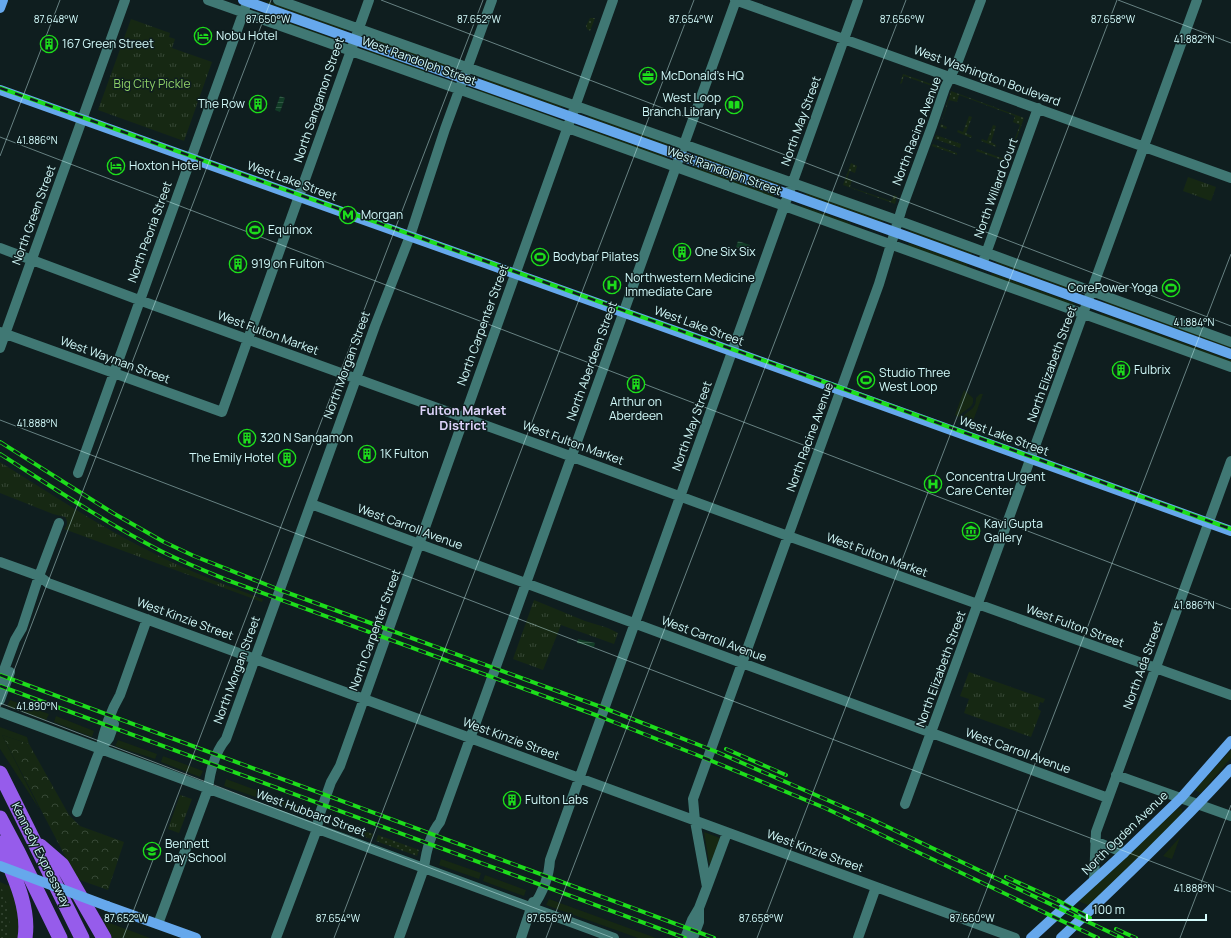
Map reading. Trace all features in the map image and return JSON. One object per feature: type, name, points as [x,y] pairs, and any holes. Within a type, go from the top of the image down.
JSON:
[{"type":"highway","name":"Kennedy Expressway","points":[[0,773],[82,938]]},
{"type":"highway","name":"Kennedy Expressway","points":[[0,818],[60,938]]},
{"type":"highway","points":[[34,840],[62,865],[104,938]]},
{"type":"highway","points":[[0,843],[19,889],[25,913],[25,938]]},
{"type":"main road","points":[[0,8],[3,0]]},
{"type":"main road","name":"West Randolph Street","points":[[246,0],[1231,354]]},
{"type":"main road","name":"West Lake Street","points":[[0,90],[624,312],[1231,531]]},
{"type":"main road","name":"North Ogden Avenue","points":[[1031,938],[1124,853],[1181,798],[1231,742]]},
{"type":"main road","points":[[1061,938],[1114,888],[1231,769]]},
{"type":"main road","points":[[0,866],[196,938]]},
{"type":"street","name":"North Green Street","points":[[0,348],[3,333],[32,260],[125,0]]},
{"type":"street","name":"West Randolph Street","points":[[208,0],[1231,367]]},
{"type":"street","name":"North Peoria Street","points":[[78,473],[243,13],[246,0]]},
{"type":"street","name":"West Randolph Street","points":[[278,0],[793,183],[1231,342]]},
{"type":"street","name":"North Sangamon Street","points":[[222,412],[369,0]]},
{"type":"street","name":"North Morgan Street","points":[[158,924],[208,789],[210,776],[220,746],[226,739],[356,378],[410,236],[463,79],[492,0]]},
{"type":"street","name":"North Carpenter Street","points":[[276,938],[317,829],[325,818],[338,784],[338,772],[613,0]]},
{"type":"street","name":"West Washington Boulevard","points":[[736,0],[1144,147],[1230,174]]},
{"type":"street","name":"North Aberdeen Street","points":[[399,938],[424,868],[432,858],[441,831],[440,822],[736,0]]},
{"type":"street","name":"North May Street","points":[[521,938],[532,908],[540,897],[549,871],[550,860],[579,778],[858,0]]},
{"type":"street","name":"North Racine Avenue","points":[[707,886],[695,820],[693,799],[841,390],[892,245],[898,221],[941,101],[958,61],[980,0]]},
{"type":"street","name":"North Elizabeth Street","points":[[905,804],[1197,0]]},
{"type":"street","name":"North Willard Court","points":[[977,276],[1038,108]]},
{"type":"street","name":"West Fulton Market","points":[[0,248],[978,605]]},
{"type":"street","name":"West Wayman Street","points":[[3,333],[222,412]]},
{"type":"street","name":"North Ada Street","points":[[1094,880],[1096,832],[1231,461]]},
{"type":"street","name":"West Carroll Avenue","points":[[311,504],[1108,798]]},
{"type":"street","points":[[0,680],[15,640],[22,628],[39,576],[59,523]]},
{"type":"street","name":"West Kinzie Street","points":[[0,562],[39,576],[48,583],[1015,938]]},
{"type":"street","name":"West Fulton Street","points":[[978,605],[1231,695]]},
{"type":"street","points":[[77,812],[100,750],[109,738],[120,708],[120,695],[147,619]]},
{"type":"street","points":[[0,700],[21,643],[22,628]]},
{"type":"street","name":"West Hubbard Street","points":[[0,712],[614,938]]},
{"type":"street","points":[[1116,774],[1231,816]]},
{"type":"street","points":[[685,938],[692,920],[699,908],[727,833]]},
{"type":"street","points":[[1095,842],[1124,853]]},
{"type":"street","points":[[858,938],[876,887]]},
{"type":"street","points":[[693,938],[699,922],[699,908]]},
{"type":"green space","points":[[267,1],[345,28],[345,31],[267,3]]},
{"type":"green space","points":[[263,13],[341,41],[340,43],[262,15]]},
{"type":"green space","points":[[590,18],[595,18],[590,31],[586,26]]},
{"type":"green space","name":"Big City Pickle","points":[[131,19],[170,33],[169,37],[175,39],[172,48],[212,62],[184,141],[98,110]]},
{"type":"green space","points":[[372,38],[451,66],[450,69],[371,41]]},
{"type":"green space","points":[[368,50],[426,71],[425,74],[367,53]]},
{"type":"green space","points":[[903,74],[937,86],[932,100],[931,98],[935,87],[904,76],[902,83],[900,84]]},
{"type":"green space","points":[[484,78],[562,106],[561,108],[483,81]]},
{"type":"green space","points":[[480,90],[557,118],[556,121],[479,93]]},
{"type":"green space","points":[[951,91],[1024,118],[1008,162],[976,151],[977,149],[1007,160],[1020,125],[1013,122],[1015,116],[959,95],[957,102],[949,100],[941,124],[947,127],[946,129],[940,127]]},
{"type":"green space","points":[[589,115],[670,144],[669,147],[588,118]]},
{"type":"green space","points":[[969,116],[972,117],[966,133],[972,136],[971,138],[957,132],[958,130],[963,132]]},
{"type":"green space","points":[[993,125],[996,126],[991,142],[996,145],[996,147],[981,141],[982,139],[987,141]]},
{"type":"green space","points":[[584,127],[666,156],[665,159],[583,130]]},
{"type":"green space","points":[[936,135],[961,144],[960,148],[935,139]]},
{"type":"green space","points":[[933,144],[957,153],[957,155],[932,146]]},
{"type":"green space","points":[[697,153],[779,183],[778,186],[696,156]]},
{"type":"green space","points":[[851,163],[857,166],[855,173],[850,171],[847,178],[852,180],[850,187],[891,201],[894,195],[897,196],[895,204],[843,185]]},
{"type":"green space","points":[[693,166],[774,195],[773,198],[692,169]]},
{"type":"green space","points":[[1188,177],[1216,187],[1211,201],[1183,191]]},
{"type":"green space","points":[[806,192],[883,220],[882,223],[805,195]]},
{"type":"green space","points":[[801,205],[851,223],[850,225],[801,207]]},
{"type":"green space","points":[[910,230],[972,252],[971,255],[909,232]]},
{"type":"green space","points":[[909,243],[968,264],[966,267],[908,246]]},
{"type":"green space","points":[[996,261],[1079,291],[1078,293],[996,263]]},
{"type":"green space","points":[[992,273],[1074,303],[1073,306],[991,276]]},
{"type":"green space","points":[[1105,300],[1231,346],[1231,349],[1104,303]]},
{"type":"green space","points":[[1101,313],[1231,360],[1231,363],[1100,316]]},
{"type":"green space","points":[[964,390],[973,398],[973,402],[971,406],[959,417],[955,415]]},
{"type":"green space","points":[[980,394],[983,394],[973,421],[962,418],[973,408],[976,398]]},
{"type":"green space","points":[[0,462],[116,534],[196,573],[263,599],[262,602],[64,529],[67,523],[65,517],[53,514],[0,493]]},
{"type":"green space","points":[[534,600],[618,633],[614,644],[561,625],[543,670],[513,659]]},
{"type":"green space","points":[[969,672],[1045,699],[1043,703],[1040,702],[1038,709],[1041,711],[1031,737],[964,713],[969,699],[960,696]]},
{"type":"green space","points":[[10,700],[49,714],[46,720],[7,706]]},
{"type":"green space","points":[[56,716],[94,731],[92,737],[54,722]]},
{"type":"green space","points":[[0,727],[27,737],[29,744],[2,735],[40,810],[0,749]]},
{"type":"green space","points":[[2,735],[29,744],[69,815],[80,826],[124,842],[108,890],[77,879]]},
{"type":"green space","points":[[118,740],[157,754],[155,759],[115,746]]},
{"type":"green space","points":[[1231,750],[1231,758],[1201,793],[1194,790]]},
{"type":"green space","points":[[163,756],[203,771],[200,777],[161,762]]},
{"type":"green space","points":[[226,779],[264,793],[262,799],[224,786]]},
{"type":"green space","points":[[180,795],[192,799],[179,833],[168,829]]},
{"type":"green space","points":[[271,796],[311,811],[309,816],[269,801]]},
{"type":"green space","points":[[1177,809],[1182,809],[1181,815],[1131,867],[1090,906],[1078,901]]},
{"type":"green space","points":[[334,819],[373,834],[371,839],[332,825]]},
{"type":"green space","points":[[704,832],[720,838],[712,863],[709,863]]},
{"type":"green space","points":[[378,835],[419,850],[417,856],[376,841]]},
{"type":"green space","points":[[1180,837],[1172,859],[1163,856]]},
{"type":"green space","points":[[441,859],[481,873],[479,879],[439,865]]},
{"type":"green space","points":[[485,875],[526,890],[524,896],[483,881]]},
{"type":"green space","points":[[0,882],[12,887],[20,908],[22,938],[0,938]]},
{"type":"green space","points":[[0,883],[8,910],[10,925],[6,938],[0,938]]},
{"type":"green space","points":[[549,899],[656,938],[638,938],[546,905]]},
{"type":"green space","points":[[99,919],[150,938],[110,938]]},
{"type":"shaded area","points":[[280,96],[285,98],[280,112],[275,110]]},
{"type":"shaded area","points":[[738,241],[750,245],[748,251],[736,247]]},
{"type":"shaded area","points":[[578,639],[595,643],[594,647],[577,643]]},
{"type":"railway","points":[[0,88],[841,388],[1231,529]]},
{"type":"railway","points":[[0,442],[113,513],[164,542],[194,556],[280,590],[604,708],[717,752],[871,819],[1122,938]]},
{"type":"railway","points":[[0,454],[117,527],[157,549],[183,561],[227,580],[601,717],[707,759],[825,808],[1098,938]]},
{"type":"railway","points":[[0,675],[714,938]]},
{"type":"railway","points":[[0,686],[685,938]]},
{"type":"railway","points":[[726,749],[786,775]]},
{"type":"railway","points":[[1006,877],[1057,900],[1090,918]]},
{"type":"railway","points":[[1116,929],[1136,938]]},
{"type":"place","name":"Nobu Hotel","points":[[203,36]]},
{"type":"place","name":"167 Green Street","points":[[49,44]]},
{"type":"place","name":"McDonald’s HQ","points":[[648,76]]},
{"type":"place","name":"The Row","points":[[258,104]]},
{"type":"place","name":"West Loop Branch Library","points":[[734,105]]},
{"type":"place","name":"Hoxton Hotel","points":[[116,166]]},
{"type":"place","name":"Morgan","points":[[348,215]]},
{"type":"place","name":"Equinox","points":[[255,230]]},
{"type":"place","name":"One Six Six","points":[[682,252]]},
{"type":"place","name":"Bodybar Pilates","points":[[540,257]]},
{"type":"place","name":"919 on Fulton","points":[[238,264]]},
{"type":"place","name":"Northwestern Medicine Immediate Care","points":[[612,285]]},
{"type":"place","name":"CorePower Yoga","points":[[1171,288]]},
{"type":"place","name":"Fulbrix","points":[[1121,370]]},
{"type":"place","name":"Studio Three West Loop","points":[[866,380]]},
{"type":"place","name":"Arthur on Aberdeen","points":[[636,384]]},
{"type":"place","name":"320 N Sangamon","points":[[247,438]]},
{"type":"place","name":"1K Fulton","points":[[367,454]]},
{"type":"place","name":"The Emily Hotel","points":[[287,458]]},
{"type":"place","name":"Concentra Urgent Care Center","points":[[933,484]]},
{"type":"place","name":"Kavi Gupta Gallery","points":[[971,531]]},
{"type":"place","name":"Fulton Labs","points":[[512,800]]},
{"type":"place","name":"Bennett Day School","points":[[152,851]]},
{"type":"district","name":"Fulton Market District","points":[[463,418]]}]
